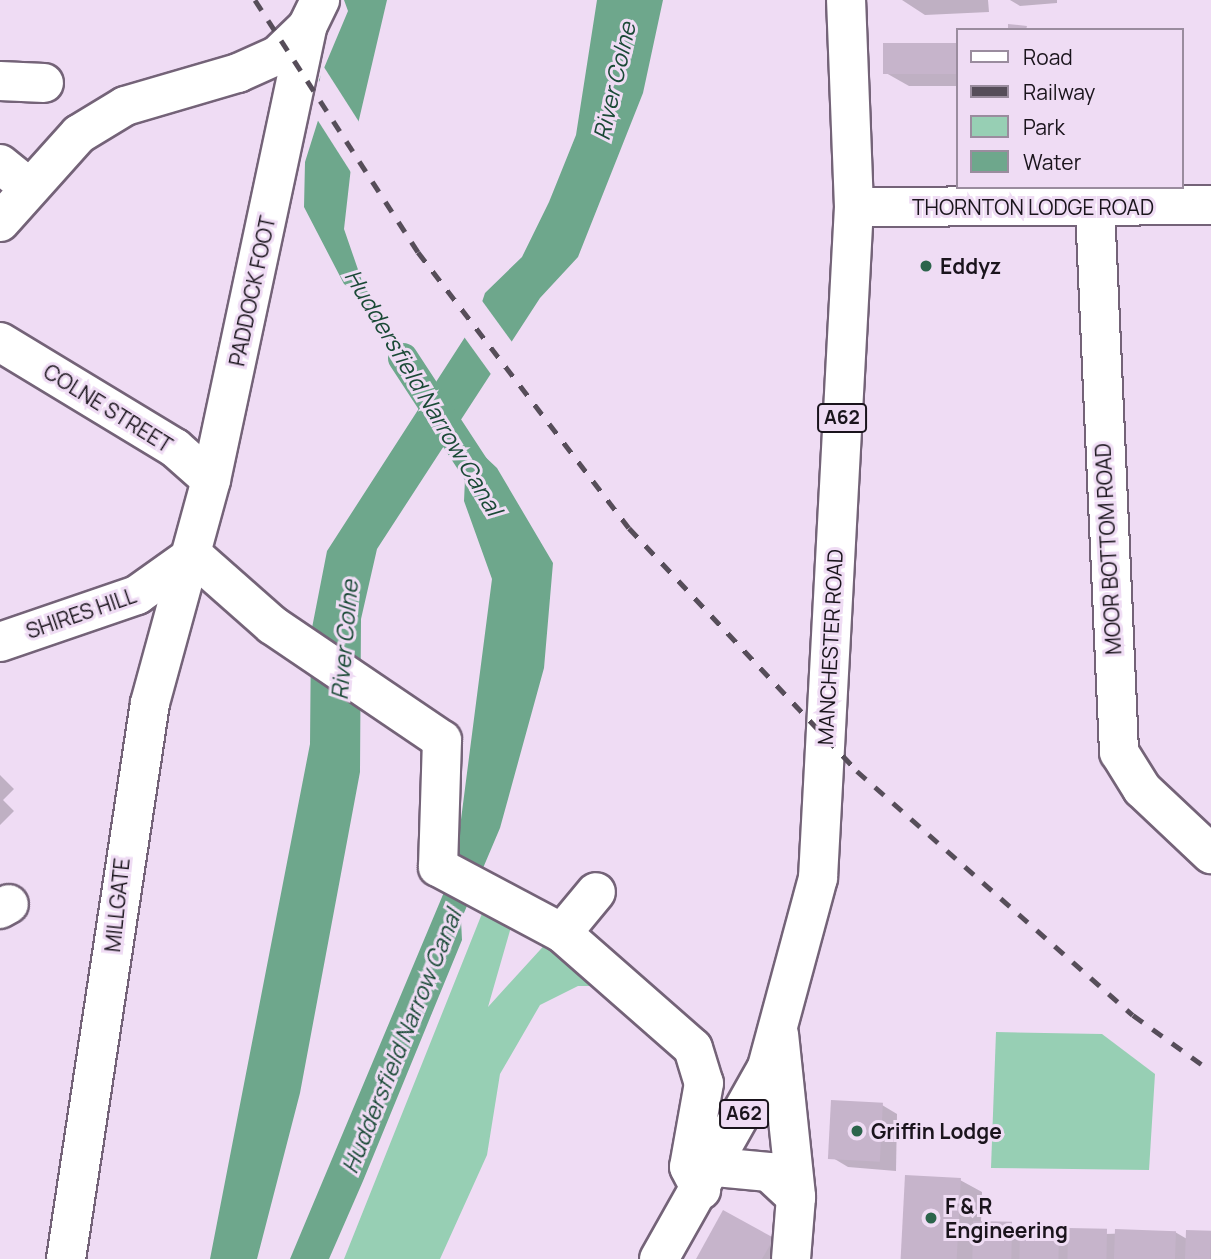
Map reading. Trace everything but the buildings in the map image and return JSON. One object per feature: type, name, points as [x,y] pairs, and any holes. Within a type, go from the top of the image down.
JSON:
[{"type":"street","name":"MANCHESTER ROAD","points":[[659,1259],[709,1179],[779,1034],[818,878],[854,207],[846,0]]},
{"type":"street","points":[[0,222],[13,175],[125,106],[238,74],[278,55],[306,9]]},
{"type":"street","name":"PADDOCK FOOT","points":[[193,555],[211,480],[306,9]]},
{"type":"street","points":[[0,81],[44,83]]},
{"type":"street","name":"THORNTON LODGE ROAD","points":[[854,207],[1095,208],[1211,205]]},
{"type":"street","name":"MOOR BOTTOM ROAD","points":[[1095,208],[1119,752],[1142,789],[1211,854]]},
{"type":"street","name":"COLNE STREET","points":[[0,342],[174,448],[211,480]]},
{"type":"street","points":[[193,555],[290,638],[377,695],[445,746],[434,849],[435,863],[446,873],[562,933],[693,1048],[704,1083],[689,1167],[709,1179],[769,1172],[796,1197]]},
{"type":"street","name":"SHIRES HILL","points":[[0,642],[137,595],[193,555]]},
{"type":"street","name":"MILLGATE","points":[[66,1259],[81,1183],[123,848],[150,703],[193,555]]},
{"type":"street","points":[[562,933],[596,892]]},
{"type":"street","points":[[779,1034],[796,1197],[791,1259]]},
{"type":"green space","points":[[485,906],[513,920],[488,1007],[550,939],[605,986],[578,986],[540,1005],[500,1074],[487,1155],[440,1259],[344,1259]]},
{"type":"green space","points":[[996,1032],[1102,1034],[1155,1074],[1149,1170],[991,1168]]},
{"type":"water","points":[[344,0],[387,0],[354,141],[344,229],[363,284],[427,386],[424,392],[419,393],[357,293],[344,284],[304,207],[305,162],[326,95],[319,80],[348,11]]},
{"type":"water","name":"River Colne","points":[[597,0],[663,0],[643,93],[578,257],[540,298],[377,549],[361,619],[360,772],[300,1093],[257,1259],[210,1259],[310,744],[311,633],[327,551],[476,320],[485,293],[522,257],[549,202],[576,135]]},
{"type":"water","points":[[455,437],[464,437],[497,468],[553,563],[544,668],[500,828],[461,920],[462,940],[363,1181],[329,1259],[290,1259],[455,866],[492,579],[464,501],[465,479],[452,448]]},
{"type":"pier","points":[[322,64],[361,125],[352,174],[315,116]]},
{"type":"pier","points":[[480,298],[515,346],[493,377],[462,334]]},
{"type":"waterway","name":"Huddersfield Narrow Canal","points":[[403,358],[477,471]]},
{"type":"railway","points":[[255,0],[418,252],[629,528],[857,771],[1133,1015],[1211,1071]]},
{"type":"place","name":"Eddyz","points":[[926,266]]},
{"type":"place","name":"Griffin Lodge","points":[[857,1131]]},
{"type":"place","name":"F & R Engineering","points":[[931,1218]]}]
